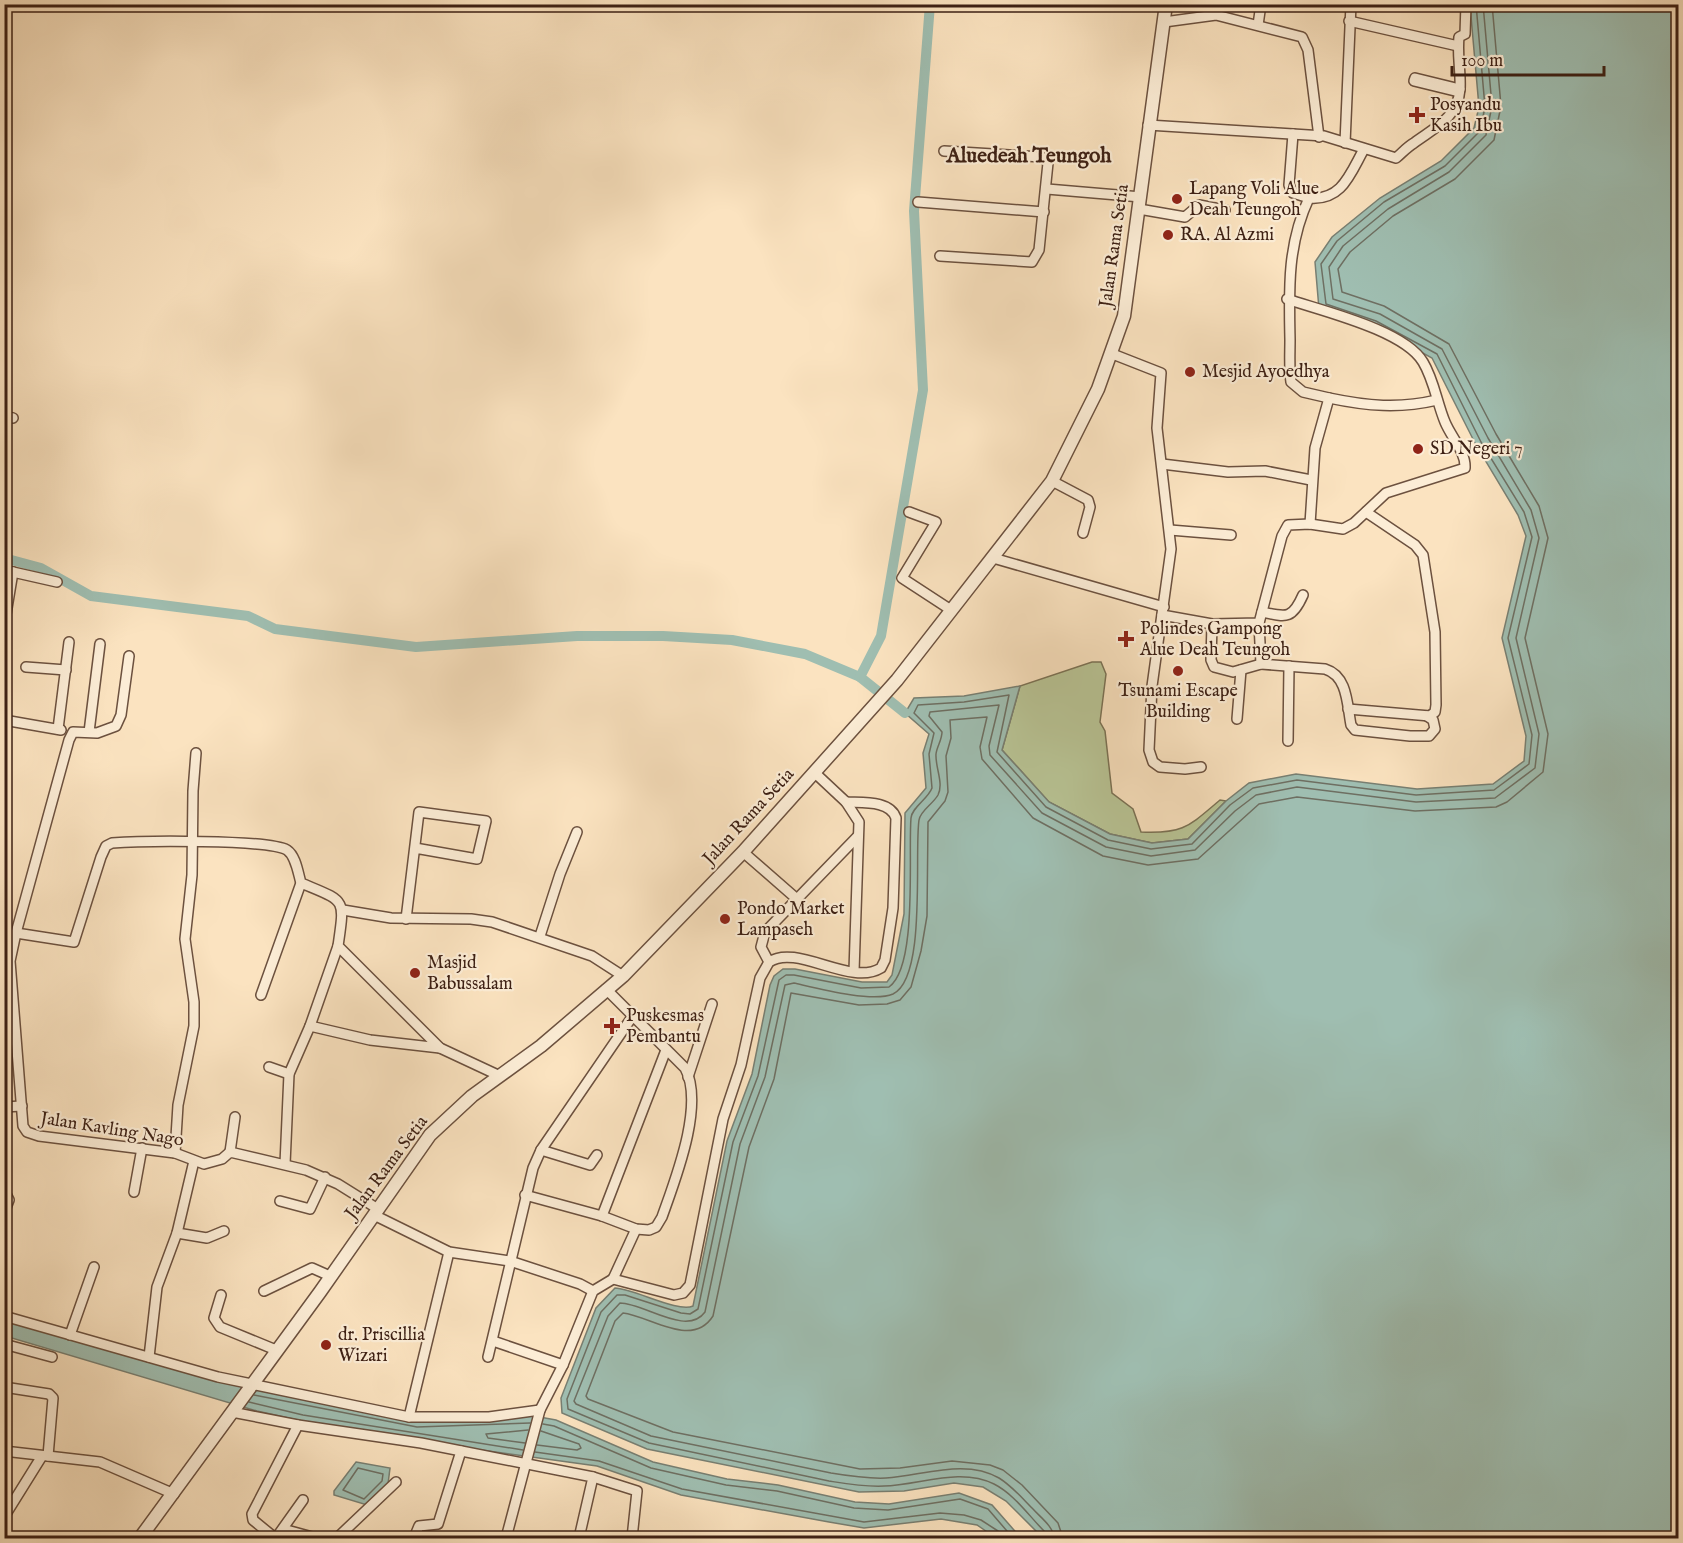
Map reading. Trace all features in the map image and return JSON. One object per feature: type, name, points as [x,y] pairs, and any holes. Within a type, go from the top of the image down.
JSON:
[{"type":"street","name":"Jalan Rama Setia","points":[[140,1539],[430,1135],[472,1096],[541,1046],[623,976],[743,852],[897,680],[1052,481],[1098,388],[1124,316],[1166,4]]},
{"type":"street","points":[[1258,25],[1261,4]]},
{"type":"street","points":[[1345,143],[1351,4]]},
{"type":"street","points":[[1148,125],[1319,137],[1396,158],[1412,143],[1442,126],[1456,106],[1460,89],[1458,46],[1459,38],[1465,34],[1467,28],[1466,4]]},
{"type":"street","points":[[1164,22],[1216,15],[1292,33],[1305,41],[1319,137]]},
{"type":"street","points":[[1349,21],[1458,46]]},
{"type":"street","points":[[1293,134],[1290,189],[1308,198],[1327,197],[1340,190],[1364,149]]},
{"type":"street","points":[[939,256],[1032,262],[1039,250],[1047,189],[1048,163],[1042,157],[944,151]]},
{"type":"street","points":[[1047,189],[1140,203],[1185,217],[1199,205],[1225,210]]},
{"type":"street","points":[[1308,198],[1294,235],[1287,300],[1291,382],[1303,392],[1365,406],[1393,407],[1437,400]]},
{"type":"street","points":[[918,202],[1044,212]]},
{"type":"street","points":[[1261,664],[1259,623],[1285,529],[1293,523],[1344,529],[1386,493],[1465,468],[1463,455],[1446,423],[1424,362],[1406,345],[1376,328],[1287,300]]},
{"type":"street","points":[[1110,353],[1161,373],[1157,428],[1170,530],[1170,564],[1152,686],[1149,750],[1153,762],[1160,767],[1185,769],[1201,767]]},
{"type":"street","points":[[1310,524],[1311,480],[1315,448],[1329,398]]},
{"type":"street","points":[[1162,464],[1228,472],[1265,471],[1311,480]]},
{"type":"street","points":[[1052,481],[1088,500],[1090,507],[1083,533]]},
{"type":"street","points":[[909,512],[936,522],[902,578],[951,610]]},
{"type":"street","points":[[1366,512],[1415,545],[1423,555],[1435,632],[1436,664],[1436,710],[1427,716]]},
{"type":"street","points":[[1170,530],[1231,535]]},
{"type":"street","points":[[993,558],[1212,624],[1259,623]]},
{"type":"street","points":[[4,626],[9,571],[57,582]]},
{"type":"street","points":[[1262,612],[1283,617],[1290,615],[1297,608],[1303,595]]},
{"type":"street","points":[[1212,624],[1211,660],[1214,667],[1226,673],[1261,664],[1325,669],[1335,673],[1342,681],[1351,725],[1355,730],[1429,736],[1435,729],[1433,720],[1427,716],[1348,709]]},
{"type":"street","points":[[58,729],[69,642]]},
{"type":"street","points":[[88,732],[100,644]]},
{"type":"street","points":[[4,720],[73,732],[112,728],[119,722],[129,656]]},
{"type":"street","points":[[1288,741],[1289,666]]},
{"type":"street","points":[[26,667],[66,670]]},
{"type":"street","points":[[1237,719],[1240,670]]},
{"type":"street","name":"Jalan Kavling Nago","points":[[73,732],[7,961],[23,1125],[33,1135],[176,1153],[194,1161],[211,1164],[230,1152]]},
{"type":"street","points":[[176,1153],[178,1105],[194,1026],[194,1002],[185,939],[192,875],[196,753]]},
{"type":"street","points":[[815,773],[846,802],[859,822],[854,970]]},
{"type":"street","points":[[613,1279],[674,1295],[683,1293],[690,1285],[723,1119],[741,1065],[760,978],[769,962],[786,957],[854,970],[876,971],[885,960],[893,908],[896,818],[891,809],[846,802]]},
{"type":"street","points":[[406,919],[419,812],[486,821],[477,859],[415,848]]},
{"type":"street","points":[[540,936],[560,874],[577,832]]},
{"type":"street","points":[[769,962],[761,947],[763,935],[858,836]]},
{"type":"street","points":[[16,933],[74,942],[101,857],[109,844],[236,843],[285,849],[293,858],[301,883],[261,995]]},
{"type":"street","points":[[743,852],[798,900]]},
{"type":"street","points":[[285,1164],[289,1074],[310,1026],[338,946],[344,910],[337,899],[301,883]]},
{"type":"street","points":[[344,910],[406,919],[482,920],[540,936],[592,956],[623,976]]},
{"type":"street","points":[[338,946],[440,1048]]},
{"type":"street","points":[[525,1195],[602,1216],[636,1229],[649,1230],[656,1227],[662,1217],[689,1130],[688,1077],[685,1068],[606,989]]},
{"type":"street","points":[[688,1077],[712,1004]]},
{"type":"street","points":[[488,1357],[525,1195],[541,1150],[632,1017]]},
{"type":"street","points":[[310,1026],[370,1040],[440,1048],[500,1076]]},
{"type":"street","points":[[602,1216],[642,1106],[666,1050]]},
{"type":"street","points":[[269,1067],[289,1074]]},
{"type":"street","points":[[4,1107],[22,1106]]},
{"type":"street","points":[[235,1117],[230,1152],[285,1164],[326,1177],[376,1212],[449,1252],[510,1261],[569,1280],[593,1292]]},
{"type":"street","points":[[134,1192],[142,1148]]},
{"type":"street","points":[[541,1150],[590,1165],[597,1155]]},
{"type":"street","points":[[149,1357],[157,1287],[177,1233],[194,1161]]},
{"type":"street","points":[[280,1202],[310,1209],[326,1177]]},
{"type":"street","points":[[4,1190],[9,1200],[4,1213]]},
{"type":"street","points":[[506,1539],[539,1413],[563,1365],[593,1292],[613,1279],[636,1229]]},
{"type":"street","points":[[177,1233],[207,1238],[224,1231]]},
{"type":"street","points":[[409,1417],[449,1252]]},
{"type":"street","points":[[70,1335],[94,1268]]},
{"type":"street","points":[[264,1291],[312,1268],[330,1276]]},
{"type":"street","points":[[221,1295],[214,1318],[220,1327],[276,1350]]},
{"type":"street","points":[[4,1316],[251,1385],[292,1390],[409,1417],[437,1419],[539,1413]]},
{"type":"street","points":[[493,1341],[563,1365]]},
{"type":"street","points":[[4,1344],[52,1357]]},
{"type":"street","points":[[4,1387],[49,1394],[53,1398],[45,1456],[4,1517]]},
{"type":"street","points":[[233,1410],[298,1425],[528,1462],[593,1477],[637,1491],[632,1539]]},
{"type":"street","points":[[298,1425],[252,1514],[253,1520],[276,1539],[303,1500]]},
{"type":"street","points":[[4,1451],[100,1462],[174,1494]]},
{"type":"street","points":[[414,1539],[419,1526],[438,1524],[461,1451]]},
{"type":"street","points":[[579,1539],[593,1477]]},
{"type":"street","points":[[337,1539],[396,1482]]},
{"type":"street","points":[[283,1529],[316,1539]]},
{"type":"green space","points":[[1092,662],[1101,662],[1106,674],[1100,722],[1105,731],[1112,793],[1133,809],[1141,832],[1177,830],[1193,822],[1220,800],[1226,801],[1188,839],[1152,843],[1110,834],[1049,802],[1002,750],[1020,686]]},
{"type":"water","points":[[1470,5],[1678,5],[1678,1538],[1043,1538],[1006,1501],[983,1487],[954,1483],[904,1491],[859,1492],[647,1449],[562,1413],[561,1398],[596,1308],[615,1288],[667,1304],[693,1306],[727,1141],[752,1074],[770,985],[774,976],[783,969],[795,969],[862,982],[887,982],[892,975],[904,914],[905,813],[926,788],[923,753],[929,734],[905,713],[914,698],[964,696],[1020,686],[1002,750],[1049,802],[1110,834],[1152,843],[1188,839],[1226,801],[1249,783],[1296,774],[1417,789],[1493,784],[1524,761],[1526,736],[1502,638],[1526,536],[1518,515],[1476,445],[1432,358],[1374,326],[1319,309],[1315,262],[1332,237],[1380,198],[1441,161],[1474,128],[1479,107]]},
{"type":"water","points":[[5,1318],[234,1385],[417,1421],[534,1416],[556,1420],[653,1462],[727,1479],[778,1485],[855,1502],[889,1504],[959,1493],[992,1505],[1021,1538],[996,1538],[977,1525],[941,1519],[864,1528],[681,1495],[597,1466],[423,1442],[302,1421],[257,1411],[5,1336]]},
{"type":"water","points":[[356,1462],[390,1468],[388,1484],[367,1505],[334,1495],[334,1491]]},
{"type":"waterway","points":[[905,713],[860,677],[881,636],[923,390],[914,211],[930,4]]},
{"type":"waterway","points":[[4,558],[41,568],[91,596],[248,616],[275,629],[416,647],[577,636],[663,636],[732,640],[805,654],[860,677]]},
{"type":"place","name":"Posyandu Kasih Ibu","points":[[1417,115]]},
{"type":"place","name":"Lapang Voli Alue Deah Teungoh","points":[[1177,199]]},
{"type":"place","name":"RA. Al Azmi","points":[[1168,235]]},
{"type":"place","name":"Mesjid Ayoedhya","points":[[1190,372]]},
{"type":"place","name":"SD Negeri 7","points":[[1418,449]]},
{"type":"place","name":"Polindes Gampong Alue Deah Teungoh","points":[[1126,639]]},
{"type":"place","name":"Tsunami Escape Building","points":[[1178,671]]},
{"type":"place","name":"Pondo Market Lampaseh","points":[[725,919]]},
{"type":"place","name":"Masjid Babussalam","points":[[415,973]]},
{"type":"place","name":"Puskesmas Pembantu","points":[[612,1026]]},
{"type":"place","name":"dr. Priscillia Wizari","points":[[326,1345]]},
{"type":"district","name":"Aluedeah Teungoh","points":[[1029,156]]}]
